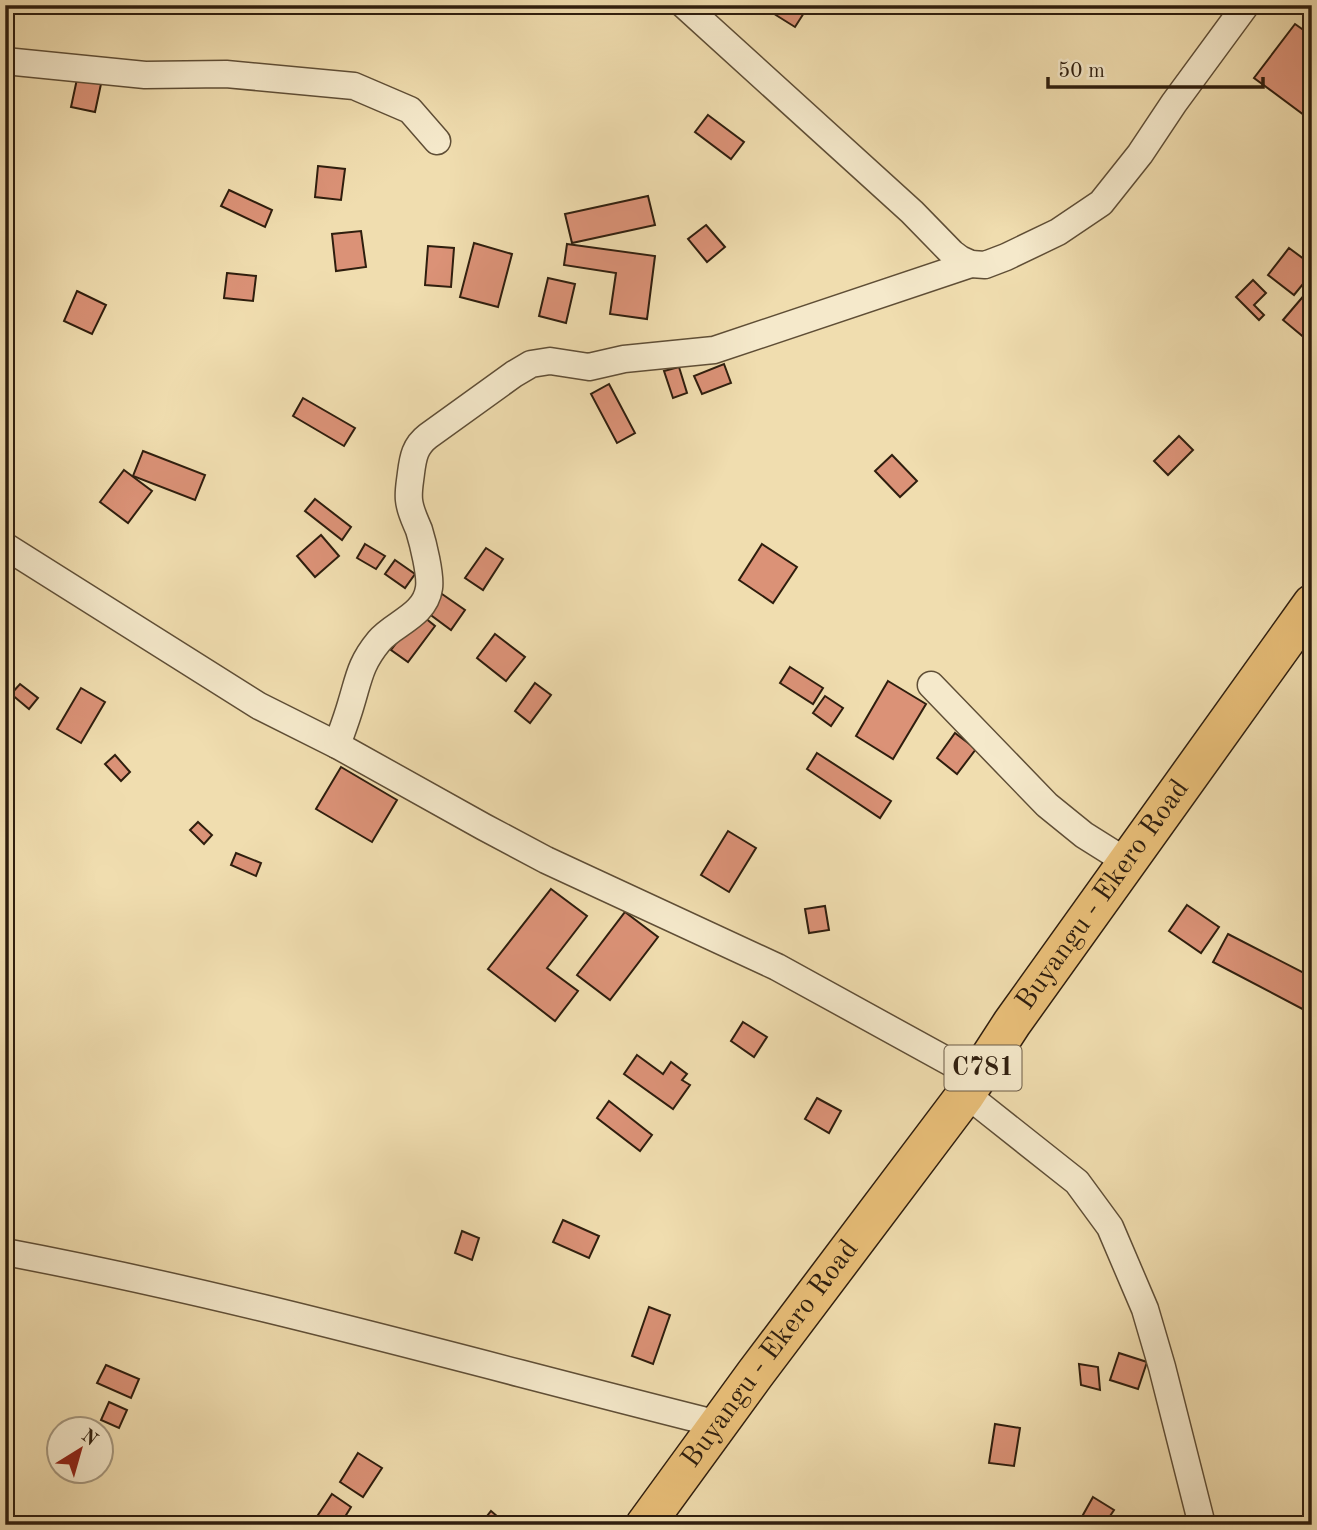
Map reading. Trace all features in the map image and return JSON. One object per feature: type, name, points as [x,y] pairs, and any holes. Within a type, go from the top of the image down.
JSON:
[{"type":"main road","name":"Buyangu - Ekero Road","points":[[645,1525],[971,1085],[1012,1023],[1312,604]]},
{"type":"street","points":[[684,5],[903,203],[952,253],[971,264],[985,265],[1058,232],[1101,204],[1246,5]]},
{"type":"street","points":[[5,61],[145,75],[226,74],[354,86],[410,110],[437,141]]},
{"type":"street","points":[[337,745],[361,668],[380,639],[412,616],[429,589],[428,568],[409,499],[414,451],[420,442],[514,374],[540,361],[589,367],[624,359],[714,349],[971,264]]},
{"type":"street","points":[[5,546],[259,706],[337,745],[546,860],[777,967],[971,1085],[1077,1182],[1111,1227],[1145,1309],[1202,1525]]},
{"type":"street","points":[[932,685],[1047,805],[1084,835],[1127,862]]},
{"type":"street","points":[[5,1252],[83,1267],[363,1332],[718,1424]]},
{"type":"building","points":[[775,5],[809,5],[795,27],[771,12]]},
{"type":"building","points":[[1295,24],[1312,36],[1312,121],[1254,78]]},
{"type":"building","points":[[77,79],[101,84],[95,112],[71,107]]},
{"type":"building","points":[[708,115],[744,142],[731,159],[695,132]]},
{"type":"building","points":[[5,161],[10,162],[5,185]]},
{"type":"building","points":[[318,166],[345,169],[341,200],[315,197]]},
{"type":"building","points":[[229,190],[272,210],[265,227],[221,206]]},
{"type":"building","points":[[648,196],[655,225],[572,243],[565,214]]},
{"type":"building","points":[[706,225],[725,247],[707,262],[688,239]]},
{"type":"building","points":[[361,231],[366,267],[336,271],[332,234]]},
{"type":"building","points":[[474,243],[512,254],[498,307],[460,297]]},
{"type":"building","points":[[567,244],[655,256],[647,319],[610,314],[616,273],[564,265]]},
{"type":"building","points":[[428,246],[454,248],[451,287],[425,285]]},
{"type":"building","points":[[1289,248],[1312,265],[1312,273],[1294,295],[1268,275]]},
{"type":"building","points":[[227,273],[256,276],[253,301],[224,298]]},
{"type":"building","points":[[548,278],[575,284],[566,323],[539,316]]},
{"type":"building","points":[[1253,280],[1266,293],[1254,305],[1264,315],[1259,320],[1236,297]]},
{"type":"building","points":[[1312,286],[1312,344],[1283,320]]},
{"type":"building","points":[[77,291],[106,305],[92,334],[64,321]]},
{"type":"building","points":[[724,364],[731,383],[702,394],[694,376]]},
{"type":"building","points":[[679,367],[687,393],[673,398],[664,371]]},
{"type":"building","points":[[609,384],[635,433],[617,443],[591,394]]},
{"type":"building","points":[[303,398],[355,428],[344,446],[293,416]]},
{"type":"building","points":[[1179,436],[1193,450],[1168,475],[1154,461]]},
{"type":"building","points":[[143,451],[205,475],[195,500],[133,476]]},
{"type":"building","points":[[892,455],[917,481],[900,497],[875,471]]},
{"type":"building","points":[[124,470],[152,491],[128,523],[100,502]]},
{"type":"building","points":[[315,499],[351,527],[342,540],[305,511]]},
{"type":"building","points":[[321,535],[339,556],[315,577],[297,556]]},
{"type":"building","points":[[365,544],[385,556],[376,569],[357,558]]},
{"type":"building","points":[[762,544],[797,567],[773,603],[739,580]]},
{"type":"building","points":[[486,548],[503,559],[483,590],[465,578]]},
{"type":"building","points":[[395,560],[415,574],[405,588],[385,574]]},
{"type":"building","points":[[442,594],[465,610],[451,630],[428,613]]},
{"type":"building","points":[[419,613],[435,626],[408,662],[391,650]]},
{"type":"building","points":[[495,634],[525,657],[506,681],[477,658]]},
{"type":"building","points":[[790,667],[823,688],[813,704],[780,683]]},
{"type":"building","points":[[888,681],[926,704],[893,759],[856,736]]},
{"type":"building","points":[[535,683],[551,695],[530,723],[515,711]]},
{"type":"building","points":[[20,684],[38,698],[29,709],[11,694]]},
{"type":"building","points":[[81,688],[105,702],[81,743],[57,729]]},
{"type":"building","points":[[825,696],[843,708],[831,726],[813,713]]},
{"type":"building","points":[[955,733],[976,749],[957,774],[937,758]]},
{"type":"building","points":[[817,753],[891,801],[880,818],[807,769]]},
{"type":"building","points":[[115,755],[130,772],[121,781],[105,764]]},
{"type":"building","points":[[341,767],[397,800],[372,842],[316,809]]},
{"type":"building","points":[[198,822],[212,835],[204,844],[190,830]]},
{"type":"building","points":[[728,831],[756,848],[729,892],[701,875]]},
{"type":"building","points":[[236,853],[261,863],[256,876],[231,865]]},
{"type":"building","points":[[551,889],[587,916],[547,968],[578,991],[555,1021],[488,969]]},
{"type":"building","points":[[1187,905],[1219,927],[1201,953],[1169,931]]},
{"type":"building","points":[[825,906],[829,930],[809,933],[805,909]]},
{"type":"building","points":[[625,912],[658,937],[610,1000],[577,975]]},
{"type":"building","points":[[1228,934],[1312,977],[1312,1014],[1213,962]]},
{"type":"building","points":[[743,1022],[767,1037],[754,1057],[731,1041]]},
{"type":"building","points":[[637,1055],[663,1074],[671,1062],[687,1074],[682,1080],[690,1085],[673,1109],[624,1074]]},
{"type":"building","points":[[817,1098],[841,1111],[829,1133],[805,1119]]},
{"type":"building","points":[[609,1101],[652,1135],[640,1151],[597,1118]]},
{"type":"building","points":[[563,1220],[599,1236],[589,1258],[553,1242]]},
{"type":"building","points":[[462,1231],[479,1238],[472,1260],[455,1253]]},
{"type":"building","points":[[649,1307],[670,1315],[653,1364],[632,1356]]},
{"type":"building","points":[[1119,1353],[1147,1362],[1138,1389],[1110,1380]]},
{"type":"building","points":[[1079,1364],[1098,1367],[1100,1390],[1081,1385]]},
{"type":"building","points":[[106,1365],[139,1379],[131,1398],[97,1383]]},
{"type":"building","points":[[109,1402],[127,1410],[119,1428],[116,1427],[116,1414],[104,1414]]},
{"type":"building","points":[[995,1424],[1020,1428],[1014,1466],[989,1463]]},
{"type":"building","points":[[358,1453],[382,1468],[363,1497],[340,1482]]},
{"type":"building","points":[[332,1494],[351,1507],[340,1525],[326,1525],[316,1518]]},
{"type":"building","points":[[1093,1497],[1114,1510],[1104,1525],[1083,1525],[1079,1522]]},
{"type":"building","points":[[491,1511],[505,1523],[503,1525],[480,1525]]}]
